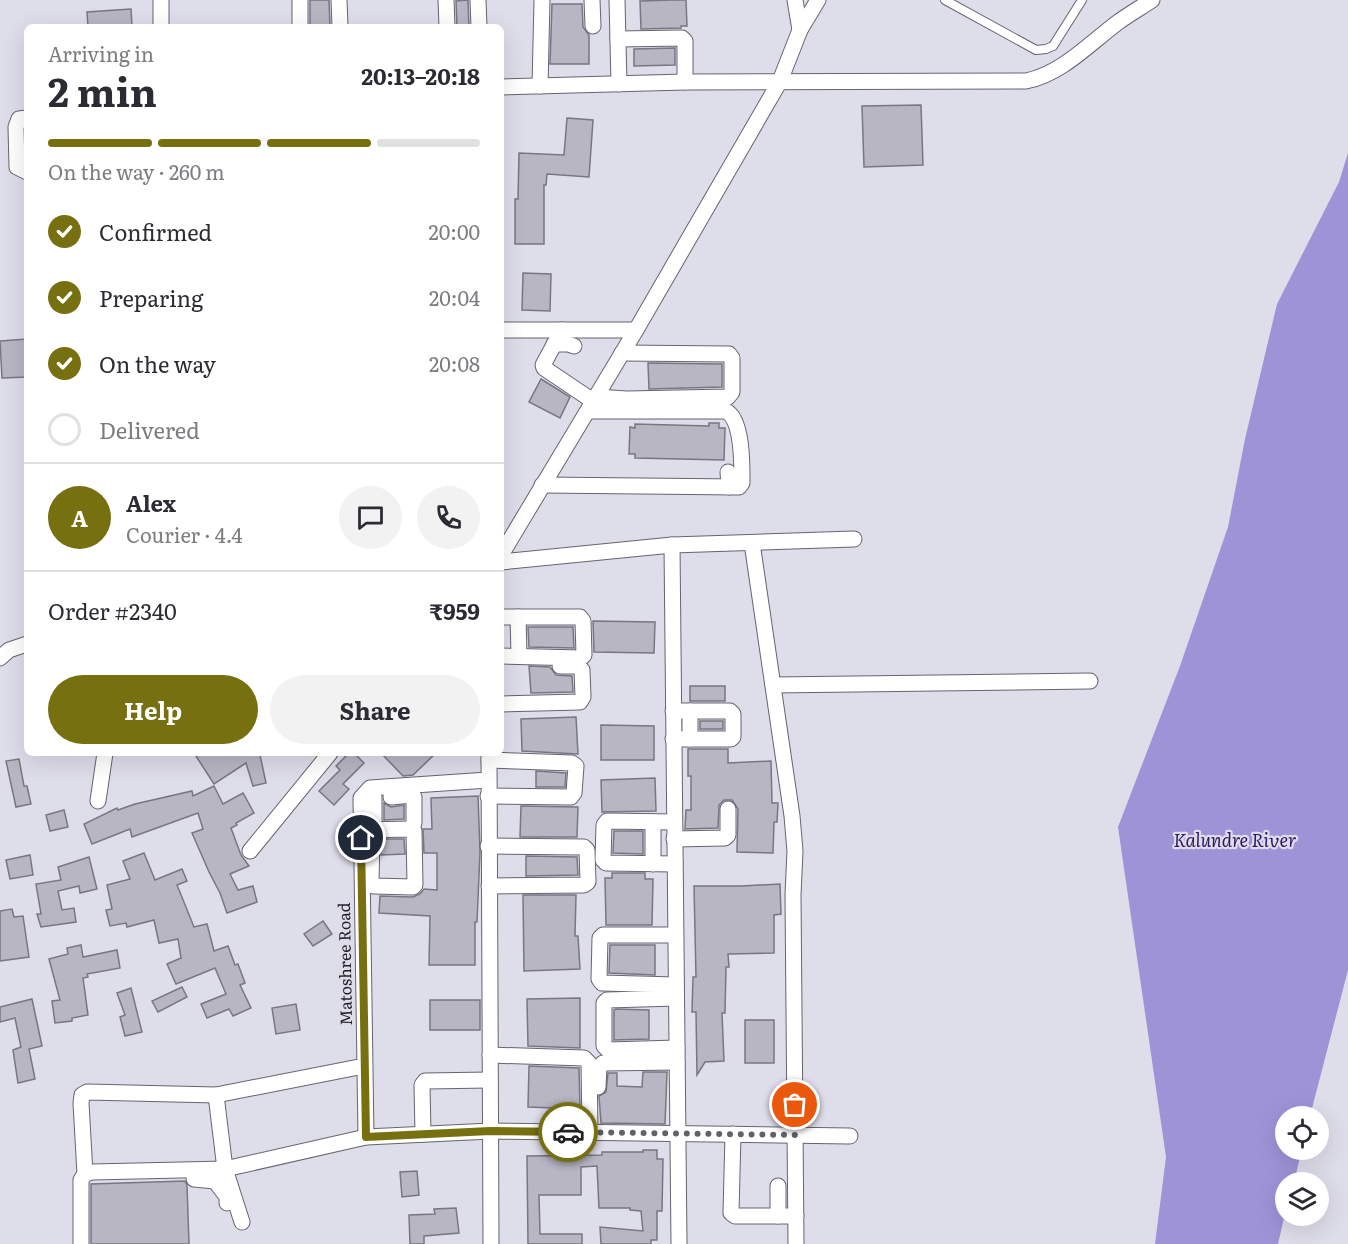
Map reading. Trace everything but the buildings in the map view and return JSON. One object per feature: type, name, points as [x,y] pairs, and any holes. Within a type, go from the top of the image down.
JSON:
[{"type":"street","points":[[147,0],[161,0],[161,24]]},
{"type":"street","points":[[300,0],[300,24]]},
{"type":"street","points":[[339,0],[340,24]]},
{"type":"street","points":[[446,0],[447,24]]},
{"type":"street","points":[[478,0],[479,24]]},
{"type":"street","points":[[540,86],[542,0]]},
{"type":"street","points":[[592,0],[593,26]]},
{"type":"street","points":[[617,0],[619,84]]},
{"type":"street","points":[[795,0],[800,30]]},
{"type":"street","points":[[504,550],[636,330],[780,81],[800,30],[818,0]]},
{"type":"street","points":[[504,87],[686,82],[1033,79],[1055,71],[1152,0]]},
{"type":"street","points":[[618,39],[682,38],[685,41],[686,82]]},
{"type":"street","points":[[24,118],[19,119],[16,127],[17,167],[24,170]]},
{"type":"street","points":[[504,330],[558,337],[636,330]]},
{"type":"street","points":[[558,337],[574,346]]},
{"type":"street","points":[[543,485],[728,479],[739,487],[742,483],[738,425],[732,414],[726,411],[592,403],[544,368],[543,365],[558,337]]},
{"type":"street","points":[[592,403],[627,399],[728,397],[732,392],[732,358],[729,354],[622,353]]},
{"type":"street","points":[[504,562],[672,545],[854,539]]},
{"type":"street","points":[[752,543],[792,816],[795,851],[793,895],[798,1107],[796,1244]]},
{"type":"street","points":[[672,545],[679,1244]]},
{"type":"street","points":[[504,617],[580,617],[583,621],[584,655],[581,658],[504,656]]},
{"type":"street","points":[[518,617],[519,656]]},
{"type":"street","points":[[0,658],[9,650],[24,645]]},
{"type":"street","points":[[504,665],[578,666],[582,670],[584,697],[580,702],[504,704]]},
{"type":"street","points":[[773,685],[1090,681]]},
{"type":"street","points":[[673,711],[730,711],[733,737],[731,739],[673,739]]},
{"type":"street","points":[[690,711],[690,739]]},
{"type":"street","points":[[98,801],[105,756]]},
{"type":"street","points":[[250,851],[328,756]]},
{"type":"street","points":[[488,796],[571,797],[574,793],[576,766],[572,763],[489,756],[488,780],[488,796],[488,846],[491,1244]]},
{"type":"street","points":[[414,823],[414,797],[411,795],[367,798],[370,788],[488,780]]},
{"type":"street","name":"Matoshree Road","points":[[366,1137],[364,1066],[369,827],[367,798]]},
{"type":"street","points":[[674,839],[725,838],[728,836],[728,809]]},
{"type":"street","points":[[674,822],[607,821],[604,825],[603,860],[606,863],[675,864]]},
{"type":"street","points":[[653,822],[653,864]]},
{"type":"street","points":[[369,827],[412,829],[414,831],[415,885],[413,887],[373,886],[371,884],[369,827]]},
{"type":"street","points":[[488,846],[584,847],[587,850],[588,861],[588,882],[584,885],[489,886]]},
{"type":"street","points":[[675,935],[603,935],[600,938],[599,978],[602,983],[676,992]]},
{"type":"street","points":[[676,992],[607,1000],[604,1003],[604,1046],[608,1050],[677,1055]]},
{"type":"street","points":[[490,1055],[584,1058],[589,1063],[585,1114],[594,1132]]},
{"type":"street","points":[[594,1132],[598,1067],[603,1063],[677,1055]]},
{"type":"street","points":[[81,1244],[80,1187],[85,1174],[82,1095],[87,1092],[216,1095],[364,1066]]},
{"type":"street","points":[[423,1134],[422,1084],[424,1082],[490,1080]]},
{"type":"street","points":[[192,1170],[194,1179],[215,1181],[226,1197],[227,1211],[240,1217],[225,1169],[216,1095]]},
{"type":"street","points":[[798,1107],[808,1126],[826,1125],[828,1136]]},
{"type":"street","points":[[85,1174],[225,1169],[366,1137],[423,1134],[490,1131],[850,1136]]},
{"type":"street","points":[[733,1134],[731,1213],[735,1216],[796,1216]]},
{"type":"street","points":[[778,1186],[778,1216]]},
{"type":"lane","points":[[945,0],[1036,50],[1053,46],[1082,0]]},
{"type":"water","name":"Kalundre River","points":[[1348,153],[1348,970],[1313,1106],[1275,1106],[1275,1160],[1299,1160],[1296,1172],[1275,1172],[1275,1226],[1282,1226],[1278,1244],[1155,1244],[1166,1157],[1118,827],[1180,666],[1228,527],[1245,439],[1277,304],[1339,182]]},
{"type":"way so far","points":[[568,1132],[796,1135],[795,1105]]},
{"type":"route","points":[[361,838],[366,1137],[490,1131],[568,1132]]}]
